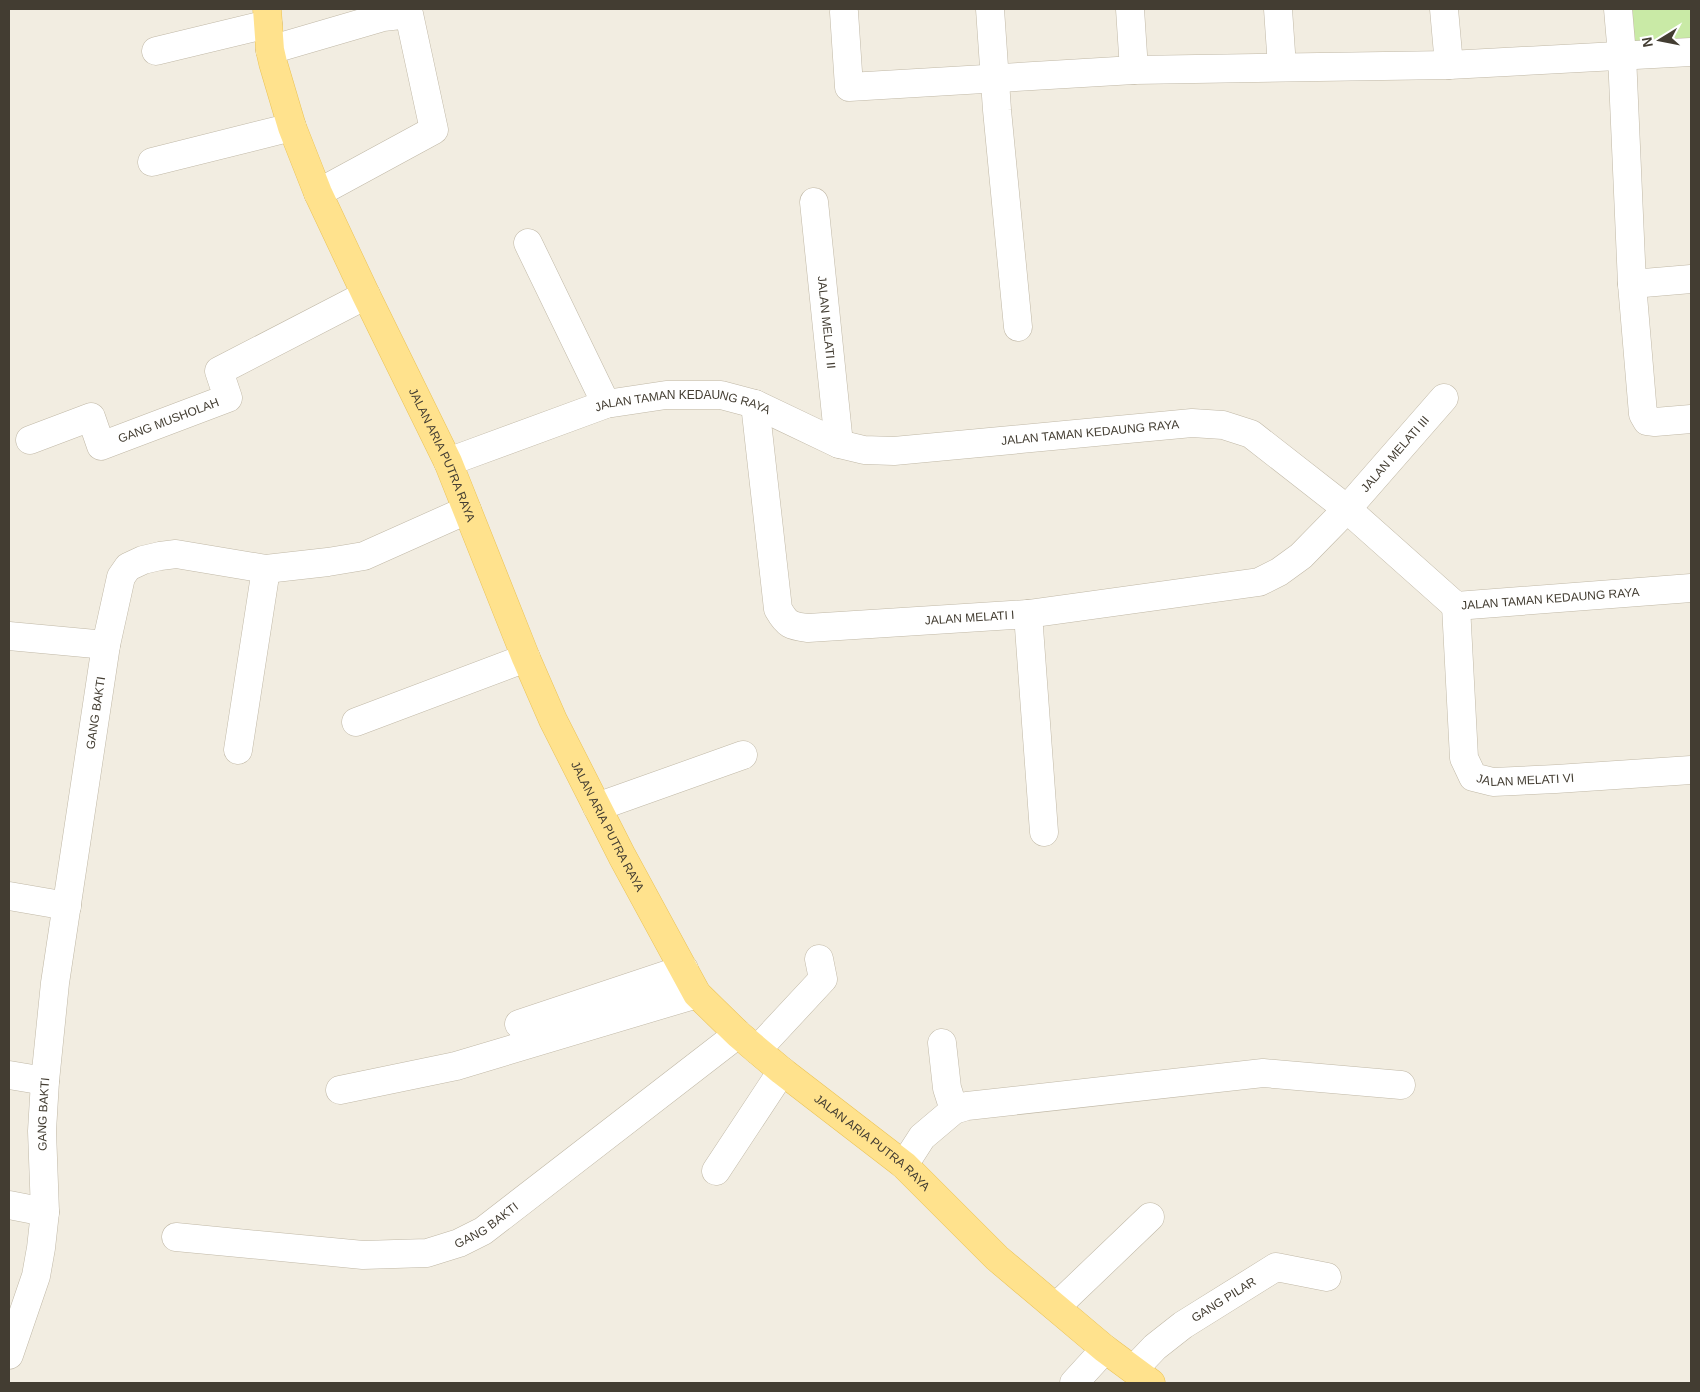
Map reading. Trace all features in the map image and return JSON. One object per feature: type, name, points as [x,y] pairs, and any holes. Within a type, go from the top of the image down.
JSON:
[{"type":"main road","name":"JALAN ARIA PUTRA RAYA","points":[[269,36],[289,116],[318,193],[448,462],[526,658],[553,720],[597,807],[697,994],[748,1042],[904,1165],[997,1258],[1105,1349],[1142,1376]]},
{"type":"street","points":[[990,9],[997,110],[1018,327]]},
{"type":"street","points":[[1130,9],[1134,70]]},
{"type":"street","points":[[1278,9],[1282,67]]},
{"type":"street","points":[[1444,9],[1449,65]]},
{"type":"street","points":[[1618,9],[1622,55],[1632,284],[1643,414],[1647,421],[1655,422],[1691,418]]},
{"type":"street","points":[[844,12],[849,87],[1134,70],[1449,65],[1691,52]]},
{"type":"street","points":[[156,51],[269,36],[409,14],[434,130],[318,193]]},
{"type":"street","points":[[152,162],[289,116]]},
{"type":"street","name":"JALAN MELATI II","points":[[814,202],[839,444]]},
{"type":"street","points":[[528,243],[606,404]]},
{"type":"street","points":[[1632,284],[1691,279]]},
{"type":"street","name":"GANG MUSHOLAH","points":[[30,440],[91,417],[101,446],[228,398],[219,371],[366,295]]},
{"type":"street","name":"JALAN TAMAN KEDAUNG RAYA","points":[[448,462],[606,404],[666,395],[721,395],[756,404],[839,444],[864,450],[894,451],[1192,423],[1223,425],[1251,434],[1347,509],[1456,606],[1691,588]]},
{"type":"street","name":"JALAN MELATI III","points":[[1347,509],[1444,398]]},
{"type":"street","name":"JALAN MELATI I","points":[[756,404],[778,609],[783,618],[792,626],[808,628],[1028,614],[1258,582],[1279,572],[1301,556],[1347,509]]},
{"type":"street","name":"GANG BAKTI","points":[[9,1355],[36,1276],[45,1212],[42,1130],[55,983],[106,645],[121,577],[128,567],[143,560],[176,554],[266,569],[364,556],[467,510]]},
{"type":"street","points":[[238,750],[266,569]]},
{"type":"street","name":"JALAN MELATI VI","points":[[1456,606],[1464,758],[1473,777],[1493,782],[1691,770]]},
{"type":"street","points":[[1028,614],[1044,832]]},
{"type":"street","points":[[9,636],[106,645]]},
{"type":"street","points":[[356,722],[526,658]]},
{"type":"street","points":[[597,807],[743,755]]},
{"type":"street","points":[[9,896],[67,906]]},
{"type":"street","name":"GANG BAKTI","points":[[176,1237],[362,1256],[427,1253],[459,1243],[483,1230],[748,1042],[823,979],[819,959]]},
{"type":"street","points":[[519,1024],[684,969]]},
{"type":"street","points":[[340,1090],[456,1066],[697,994]]},
{"type":"street","points":[[942,1043],[947,1088],[954,1110]]},
{"type":"street","points":[[716,1171],[782,1070]]},
{"type":"street","points":[[904,1165],[922,1137],[954,1110],[967,1106],[1263,1073],[1401,1085]]},
{"type":"street","points":[[9,1075],[45,1081]]},
{"type":"street","points":[[9,1205],[45,1212]]},
{"type":"street","points":[[1056,1307],[1150,1216]]},
{"type":"street","name":"GANG PILAR","points":[[1142,1376],[1155,1347],[1183,1325],[1276,1267],[1327,1277]]},
{"type":"street","points":[[1074,1383],[1105,1349]]},
{"type":"green space","points":[[1618,9],[1691,9],[1691,52],[1622,55]]}]
